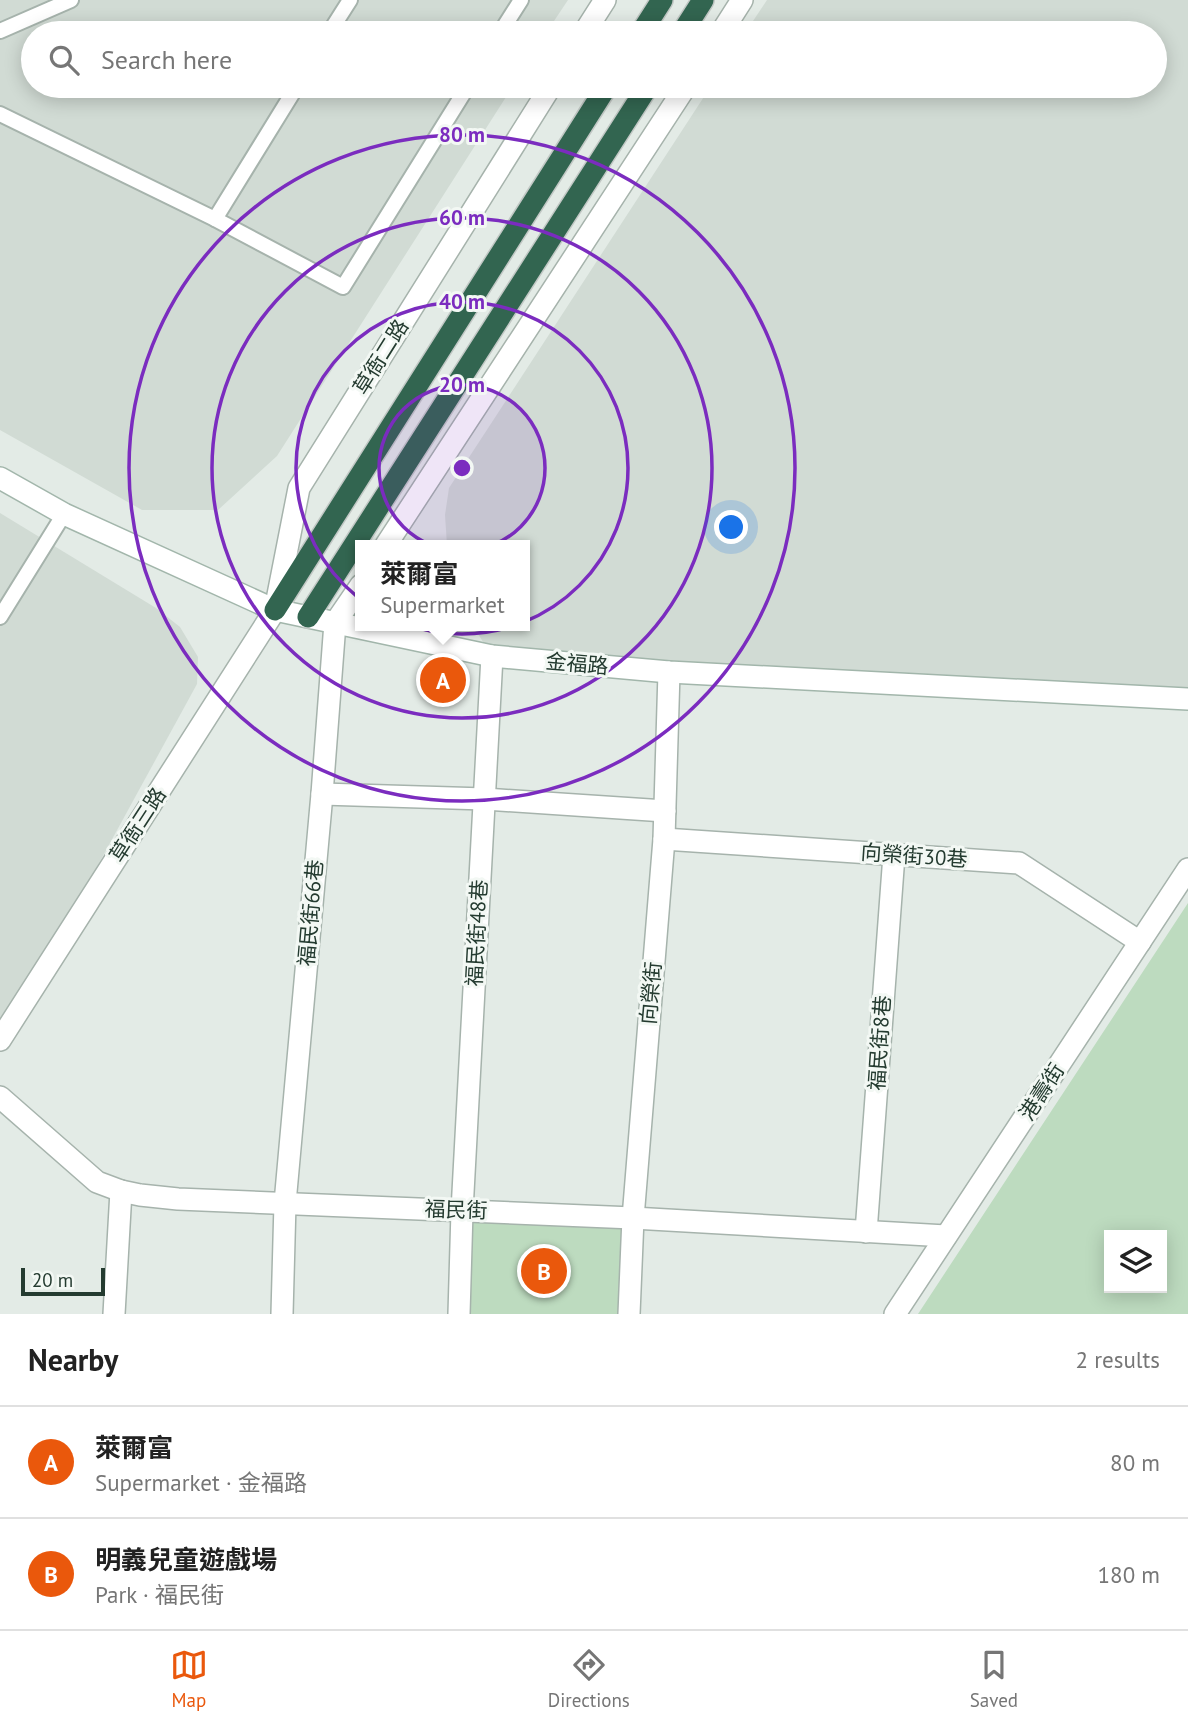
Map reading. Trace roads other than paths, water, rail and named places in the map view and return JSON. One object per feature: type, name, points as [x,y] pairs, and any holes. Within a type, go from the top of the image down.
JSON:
[{"type":"highway","points":[[648,21],[662,0]]},
{"type":"highway","points":[[690,21],[703,0]]},
{"type":"highway","points":[[275,610],[599,98]]},
{"type":"highway","points":[[357,540],[640,98]]},
{"type":"highway","points":[[308,617],[355,544]]},
{"type":"street","points":[[592,21],[605,0]]},
{"type":"street","points":[[729,21],[742,0]]},
{"type":"street","name":"草衙二路","points":[[275,610],[299,488],[543,98]]},
{"type":"street","points":[[389,540],[678,98]]},
{"type":"street","name":"金福路","points":[[0,478],[64,514],[275,610],[355,627]]},
{"type":"street","points":[[335,623],[355,593]]},
{"type":"street","name":"草衙三路","points":[[0,1040],[275,610]]},
{"type":"street","name":"福民街66巷","points":[[282,1314],[285,1203],[335,623]]},
{"type":"street","name":"金福路","points":[[373,631],[492,656],[669,672],[1188,699]]},
{"type":"street","name":"福民街48巷","points":[[459,1314],[462,1211],[492,656]]},
{"type":"street","name":"向榮街","points":[[629,1314],[664,839],[669,672]]},
{"type":"street","points":[[322,794],[485,799],[665,811]]},
{"type":"street","name":"向榮街30巷","points":[[664,839],[1019,863],[1140,942]]},
{"type":"street","name":"福民街8巷","points":[[866,1232],[894,855]]},
{"type":"street","name":"港壽街","points":[[895,1314],[1188,869]]},
{"type":"street","name":"福民街","points":[[0,1097],[97,1181],[140,1195],[178,1199],[634,1218],[946,1236]]},
{"type":"street","points":[[114,1314],[121,1191]]},
{"type":"lane","points":[[23,21],[71,0]]},
{"type":"lane","points":[[337,21],[350,0]]},
{"type":"lane","points":[[508,21],[521,0]]},
{"type":"lane","points":[[0,31],[21,22]]},
{"type":"lane","points":[[215,219],[290,98]]},
{"type":"lane","points":[[0,114],[215,219],[343,287],[461,98]]},
{"type":"lane","points":[[0,617],[64,514]]},
{"type":"place","name":"萊爾富","points":[[443,680]]},
{"type":"place","name":"明義兒童遊戲場","points":[[544,1271]]}]
